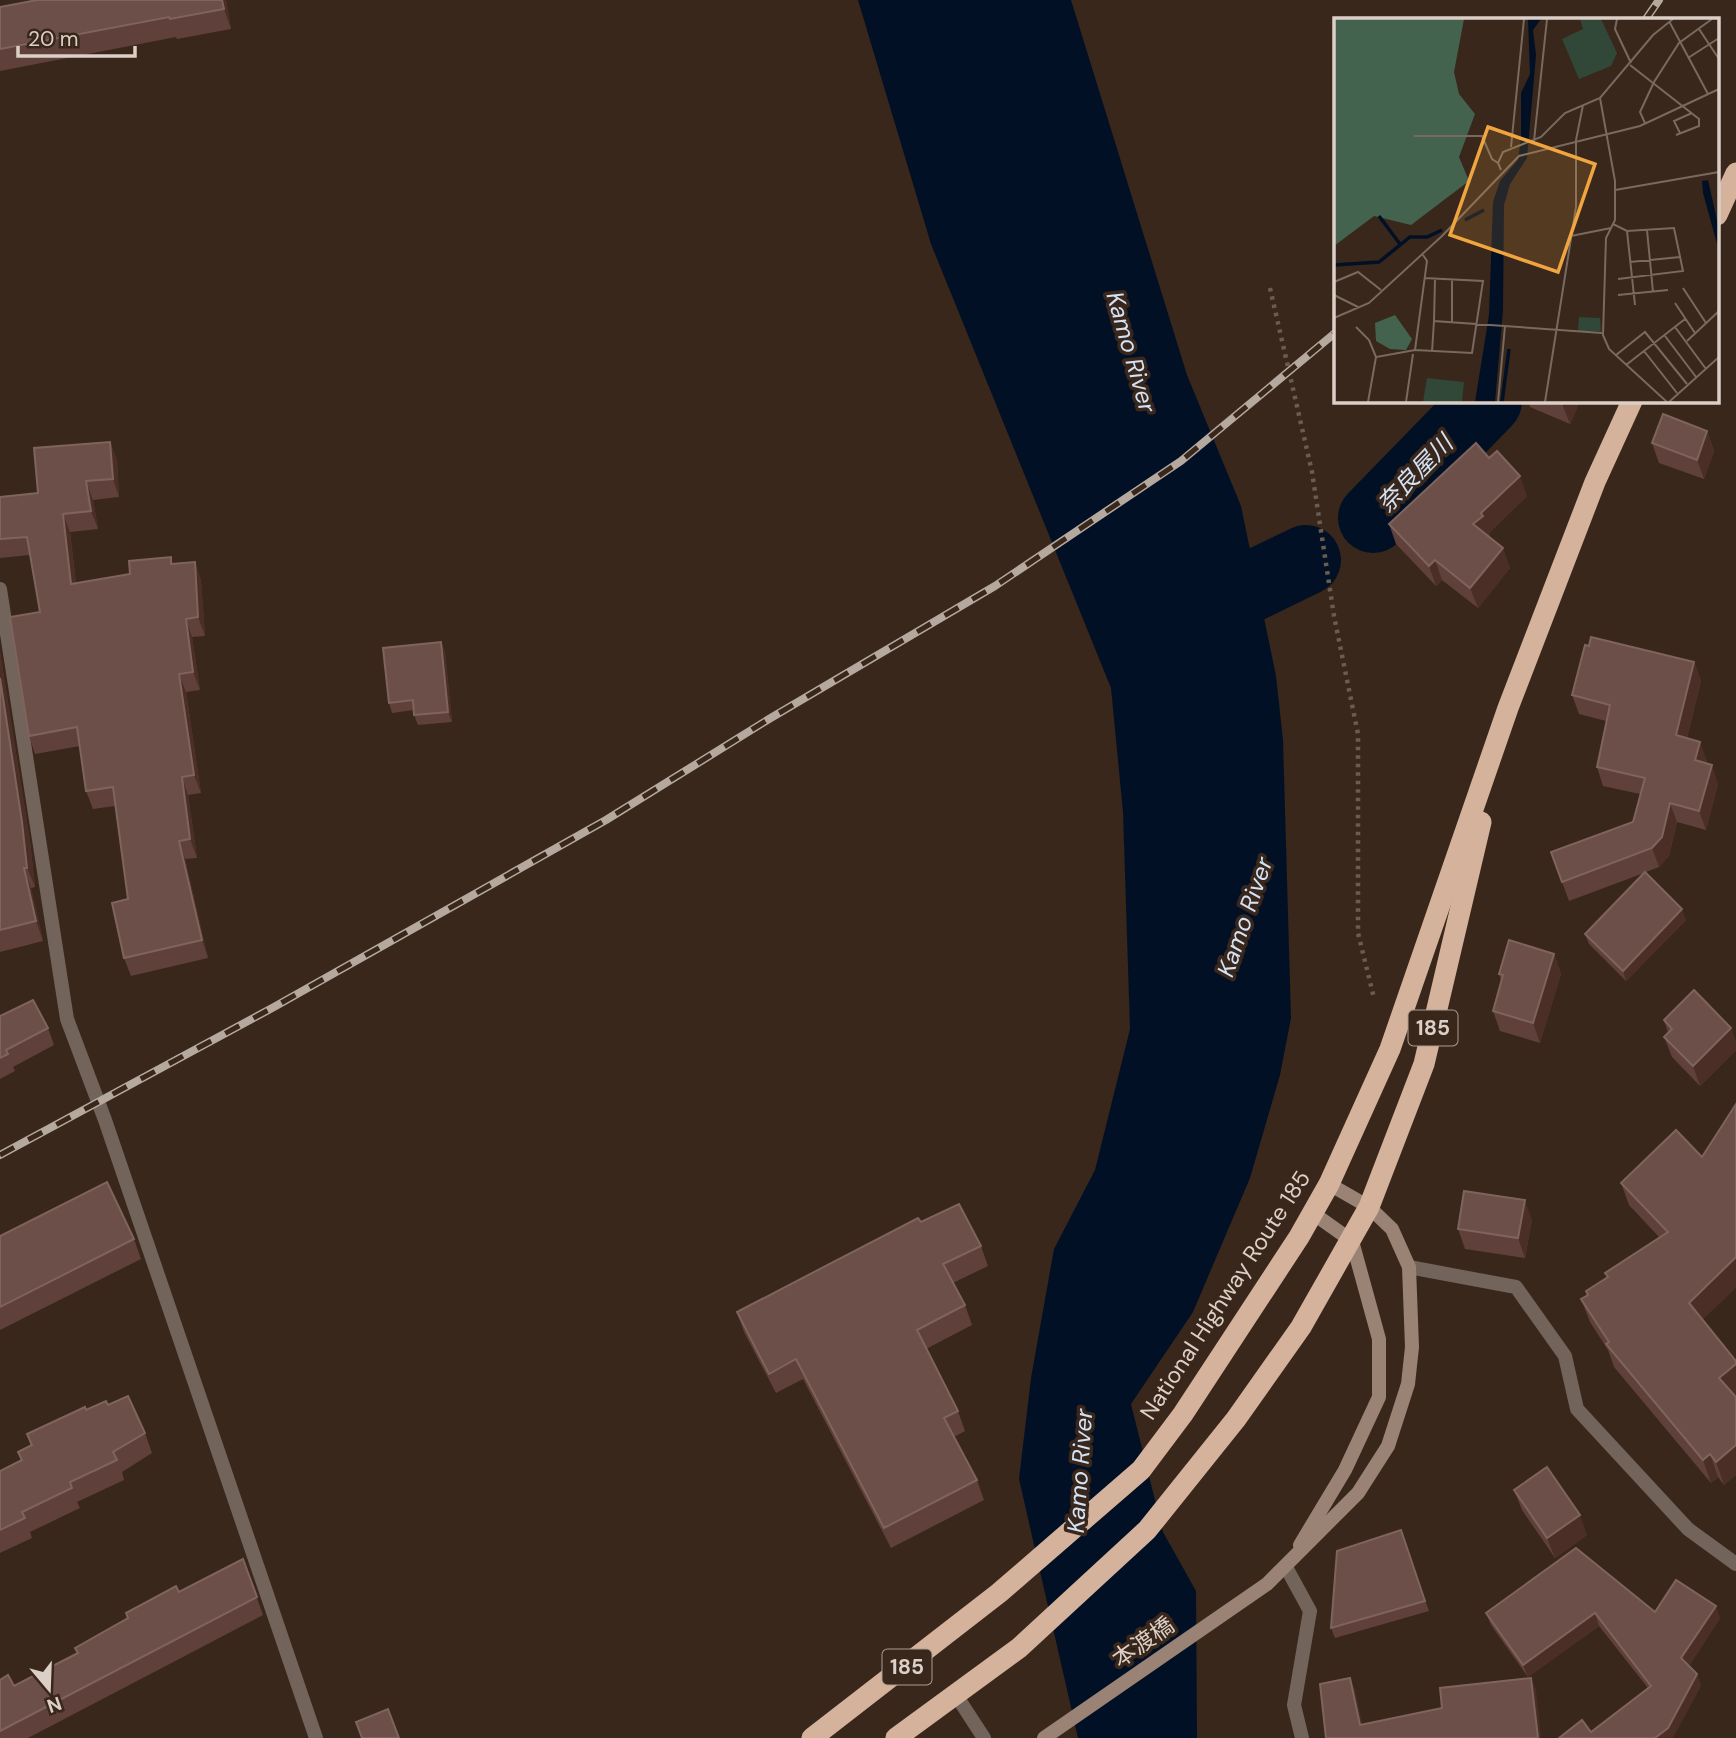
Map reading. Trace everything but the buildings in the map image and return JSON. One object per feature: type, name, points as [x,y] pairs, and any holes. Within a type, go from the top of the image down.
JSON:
[{"type":"highway","points":[[1718,213],[1736,173]]},
{"type":"highway","name":"National Highway Route 185","points":[[812,1738],[999,1593],[1141,1470],[1183,1414],[1300,1237],[1329,1184],[1390,1049],[1508,708],[1595,482],[1632,402]]},
{"type":"highway","name":"National Highway Route 185","points":[[896,1738],[1018,1648],[1147,1530],[1236,1419],[1301,1327],[1352,1241],[1369,1206],[1424,1064],[1508,708]]},
{"type":"street","points":[[0,589],[67,1019],[105,1120],[316,1738]]},
{"type":"street","points":[[1286,1567],[1358,1493],[1388,1446],[1408,1384],[1412,1347],[1409,1267],[1392,1229],[1369,1206],[1329,1184]]},
{"type":"street","points":[[1286,1567],[1345,1470],[1379,1397],[1379,1339],[1352,1241],[1314,1214]]},
{"type":"street","points":[[1409,1267],[1516,1287],[1566,1356],[1577,1409],[1688,1529],[1736,1564]]},
{"type":"street","points":[[1286,1567],[1310,1611],[1294,1705],[1302,1738]]},
{"type":"street","name":"本渡橋","points":[[1044,1738],[1267,1584],[1286,1567]]},
{"type":"street","points":[[956,1695],[984,1738]]},
{"type":"path","points":[[1270,288],[1312,471],[1334,617],[1358,734],[1358,933],[1375,1001]]},
{"type":"water","name":"Kamo River","points":[[858,0],[1071,0],[1187,375],[1241,506],[1276,676],[1283,740],[1291,1018],[1280,1075],[1250,1178],[1193,1312],[1131,1404],[1163,1532],[1196,1591],[1197,1738],[1078,1738],[1019,1479],[1031,1378],[1054,1249],[1095,1170],[1130,1029],[1123,812],[1111,688],[931,244]]},
{"type":"waterway","name":"奈良屋川","points":[[1373,518],[1486,402]]},
{"type":"waterway","name":"奈良屋川","points":[[1203,610],[1306,560]]},
{"type":"railway","points":[[1647,18],[1659,0]]},
{"type":"railway","points":[[0,1155],[274,1007],[606,820],[769,719],[995,586],[1181,461],[1334,334]]}]
